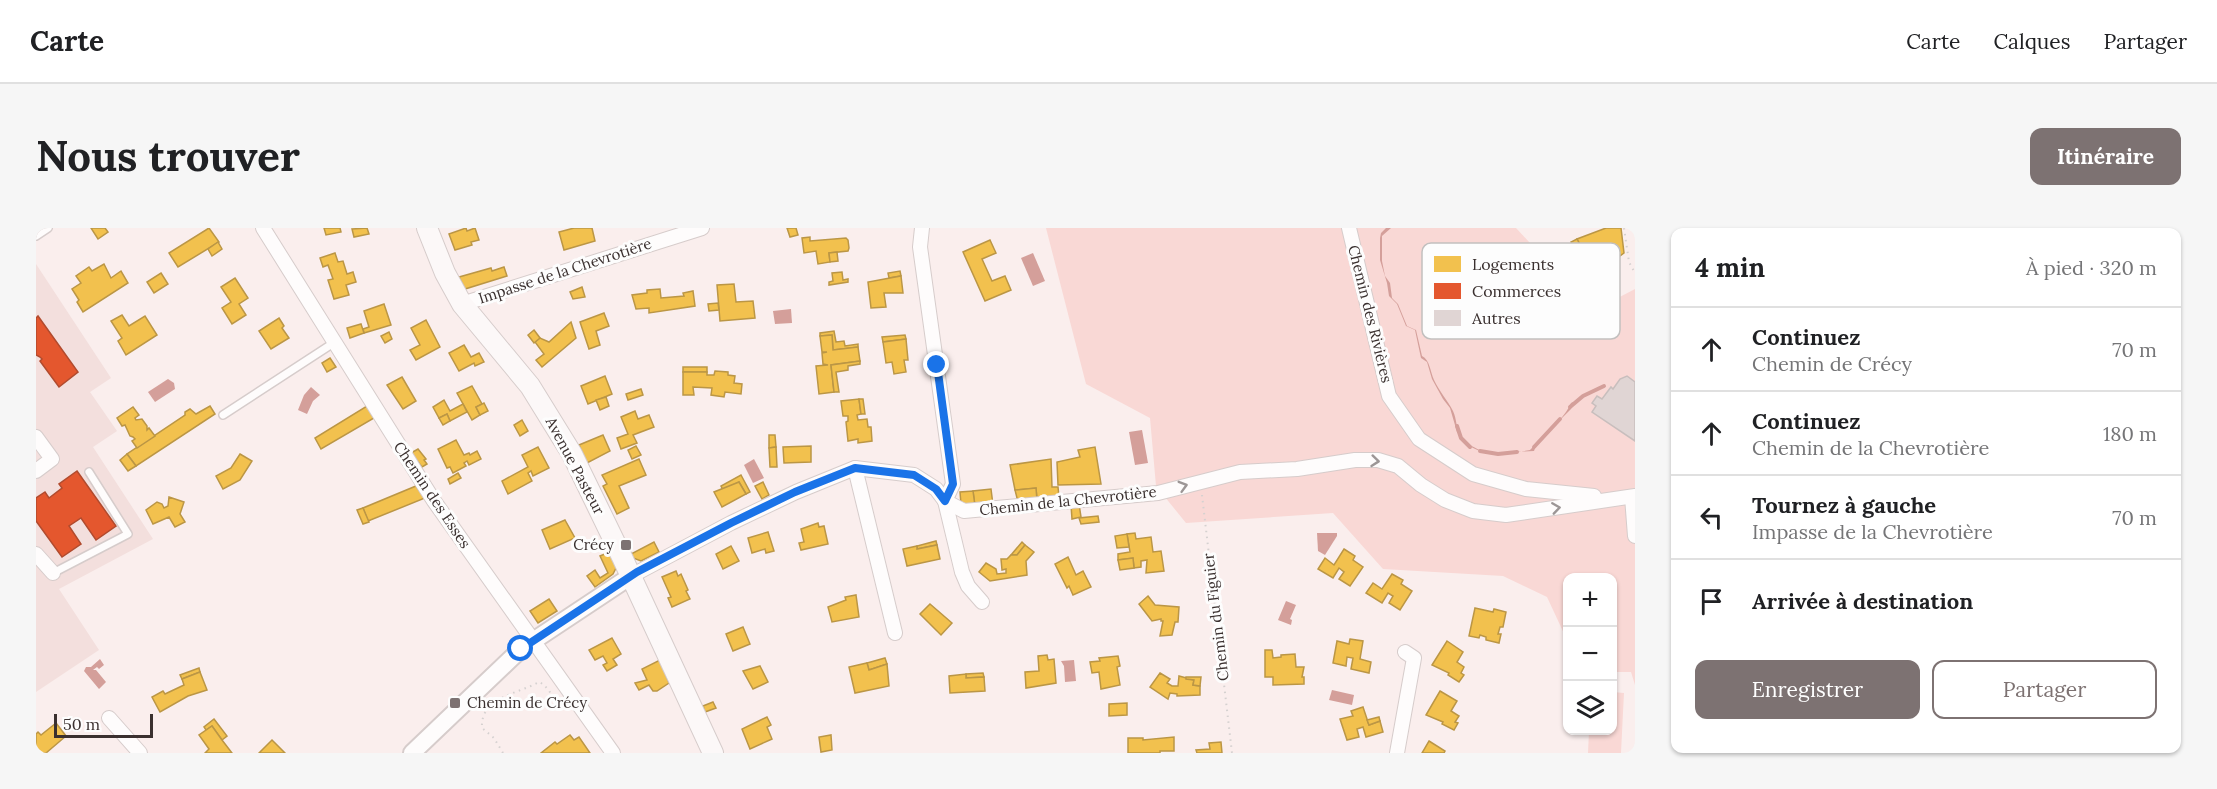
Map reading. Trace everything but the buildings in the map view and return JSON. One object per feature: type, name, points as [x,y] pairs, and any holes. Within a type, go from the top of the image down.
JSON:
[{"type":"main road","name":"Avenue Pasteur","points":[[427,228],[445,273],[462,304],[530,386],[572,454],[713,753]]},
{"type":"street","name":"Chemin des Esses","points":[[263,228],[422,483],[613,753]]},
{"type":"street","name":"Impasse de la Chevrotière","points":[[462,304],[702,228]]},
{"type":"street","points":[[922,228],[920,247],[953,484],[945,501],[962,572],[968,586],[982,602]]},
{"type":"street","name":"Chemin des Rivières","points":[[1349,228],[1389,396],[1419,440],[1473,474],[1526,489],[1611,498]]},
{"type":"street","points":[[36,437],[52,459],[36,471]]},
{"type":"street","name":"Chemin de la Chevrotière","points":[[631,576],[795,492],[855,468],[914,475],[936,489],[945,501],[964,511],[1158,493],[1240,472],[1298,469],[1355,460],[1378,460],[1398,466],[1421,485],[1445,500],[1473,511],[1506,515],[1634,496]]},
{"type":"street","points":[[855,468],[895,633]]},
{"type":"street","points":[[1634,496],[1635,536]]},
{"type":"street","points":[[36,554],[53,573]]},
{"type":"street","points":[[412,753],[533,639],[631,576]]},
{"type":"street","points":[[1397,753],[1414,658],[1405,652]]},
{"type":"street","points":[[109,718],[140,753]]},
{"type":"lane","points":[[36,236],[48,228]]},
{"type":"lane","points":[[223,415],[335,342]]},
{"type":"lane","points":[[53,573],[128,534],[89,471]]},
{"type":"path","points":[[1624,228],[1629,262],[1635,273]]},
{"type":"path","name":"Chemin du Figuier","points":[[1201,481],[1232,753]]},
{"type":"path","points":[[503,753],[494,738],[482,728],[482,720],[487,709],[501,697],[525,690],[539,682],[546,685],[556,700],[564,703]]},
{"type":"shaded area","points":[[1046,228],[1516,228],[1530,243],[1422,243],[1422,339],[1620,339],[1620,297],[1635,289],[1635,685],[1631,672],[1617,672],[1617,573],[1563,573],[1563,631],[1547,597],[1503,576],[1383,569],[1333,513],[1186,523],[1156,486],[1150,418],[1086,384]]},
{"type":"shaded area","points":[[1386,228],[1391,228],[1382,236],[1382,261],[1385,276],[1390,283],[1392,298],[1398,304],[1407,326],[1416,330],[1422,356],[1427,360],[1436,384],[1453,411],[1461,437],[1457,432],[1450,408],[1432,379],[1427,362],[1421,358],[1415,330],[1406,326],[1397,304],[1389,296],[1380,260],[1380,238]]},
{"type":"shaded area","points":[[1033,253],[1045,281],[1033,286],[1021,258]]},
{"type":"shaded area","points":[[36,264],[111,378],[90,392],[117,431],[93,447],[153,539],[59,589],[99,650],[36,692]]},
{"type":"shaded area","points":[[791,309],[792,323],[775,324],[773,311]]},
{"type":"shaded area","points":[[168,379],[174,383],[175,389],[155,402],[148,392]]},
{"type":"shaded area","points":[[311,387],[320,395],[313,401],[307,414],[298,410],[304,395]]},
{"type":"shaded area","points":[[1573,402],[1571,409],[1557,423],[1571,403]]},
{"type":"shaded area","points":[[1142,430],[1148,463],[1135,465],[1129,432]]},
{"type":"shaded area","points":[[1537,443],[1534,451],[1521,452],[1530,450]]},
{"type":"shaded area","points":[[754,459],[764,478],[753,483],[744,465]]},
{"type":"shaded area","points":[[1317,533],[1337,533],[1325,555],[1318,551]]},
{"type":"shaded area","points":[[1286,601],[1296,605],[1290,619],[1292,620],[1291,625],[1278,620]]},
{"type":"shaded area","points":[[100,659],[104,665],[93,670],[96,670],[106,682],[99,689],[84,671],[86,667],[91,667]]},
{"type":"shaded area","points":[[1074,660],[1076,681],[1065,682],[1064,666],[1061,661]]},
{"type":"shaded area","points":[[1332,690],[1354,695],[1352,705],[1329,700]]},
{"type":"shaded area","points":[[1617,692],[1624,693],[1621,753],[1588,753],[1589,735],[1617,735]]},
{"type":"waterway","points":[[1570,407],[1583,396],[1604,386]]},
{"type":"waterway","points":[[1534,447],[1560,419]]},
{"type":"waterway","points":[[1457,426],[1461,438],[1470,447]]},
{"type":"waterway","points":[[1480,451],[1498,454],[1517,452]]},
{"type":"place","name":"Crécy","points":[[626,545]]},
{"type":"place","name":"Chemin de Crécy","points":[[455,703]]},
{"type":"route","points":[[521,649],[637,572],[795,492],[855,468],[914,475],[936,489],[945,501],[953,484],[937,365]]}]
